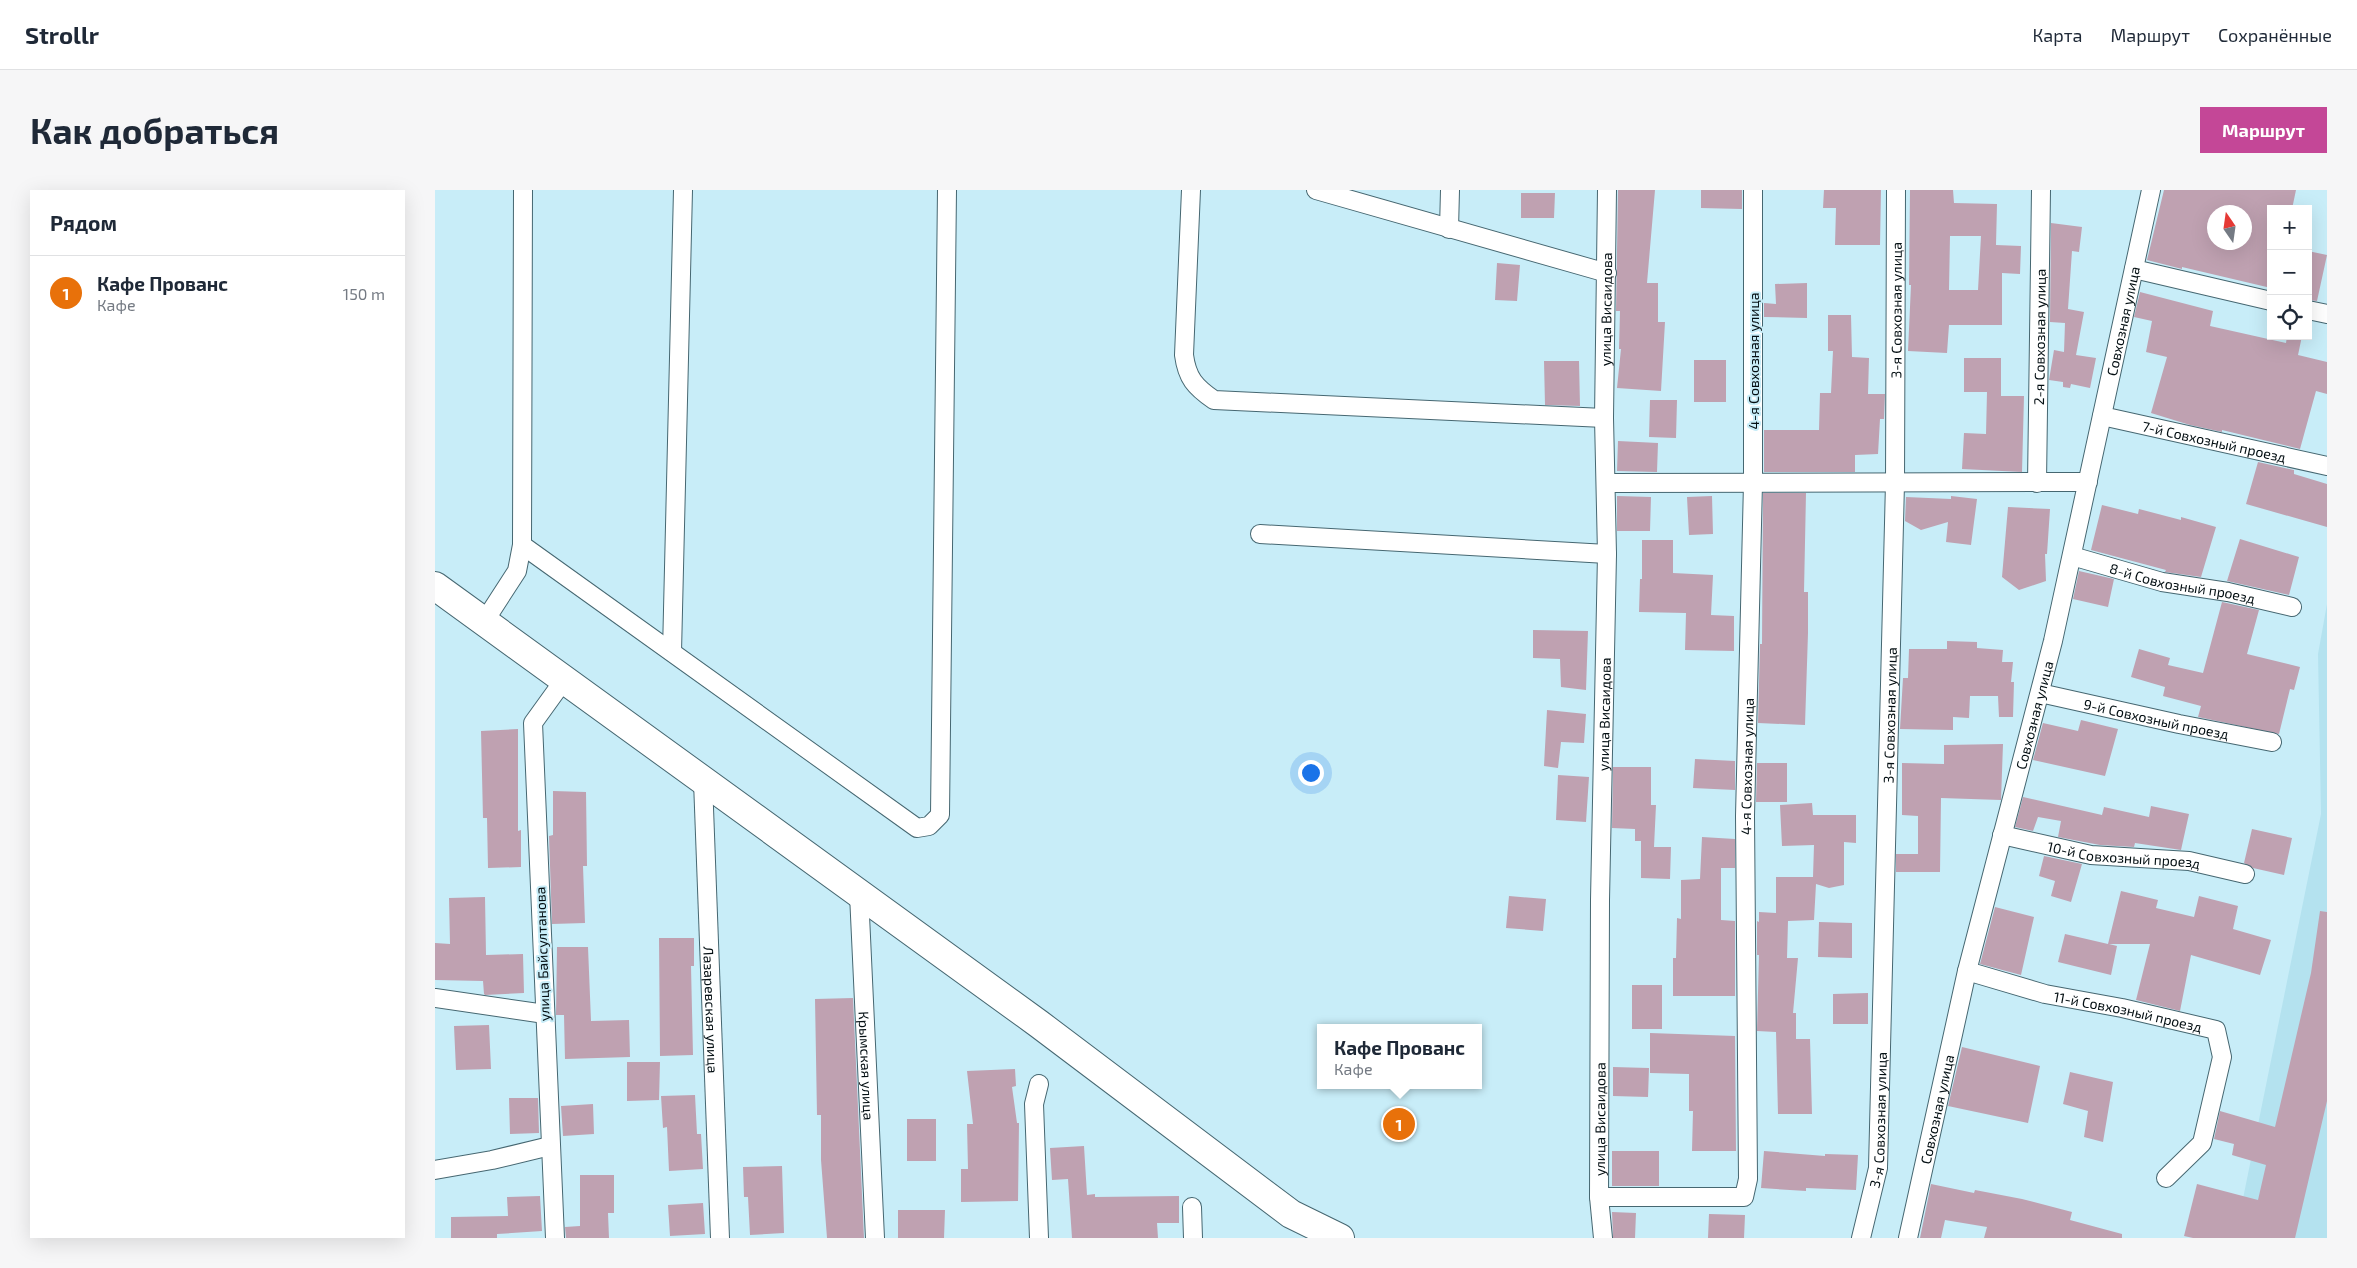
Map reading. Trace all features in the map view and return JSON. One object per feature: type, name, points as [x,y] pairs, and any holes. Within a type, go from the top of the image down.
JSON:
[{"type":"main road","points":[[435,586],[1039,1024],[1291,1214],[1340,1238]]},
{"type":"main road","points":[[1291,1214],[1310,1238]]},
{"type":"street","points":[[484,622],[517,571],[522,545],[523,190]]},
{"type":"street","points":[[672,652],[683,190]]},
{"type":"street","points":[[522,545],[917,828],[929,826],[940,815],[947,190]]},
{"type":"street","points":[[1191,190],[1184,354],[1186,372],[1199,390],[1214,400],[1604,418]]},
{"type":"street","points":[[1316,190],[1607,273]]},
{"type":"street","points":[[1449,229],[1450,190]]},
{"type":"street","name":"улица Висаидова","points":[[1603,1238],[1599,1198],[1600,900],[1607,554],[1604,418],[1607,190]]},
{"type":"street","name":"4-я Совхозная улица","points":[[1599,1198],[1744,1197],[1748,1179],[1745,816],[1753,483],[1753,190]]},
{"type":"street","name":"3-я Совхозная улица","points":[[1861,1238],[1878,1168],[1895,482],[1896,190]]},
{"type":"street","name":"2-я Совхозная улица","points":[[2037,482],[2041,190]]},
{"type":"street","name":"Совхозная улица","points":[[1908,1238],[1967,971],[2039,693],[2072,556],[2151,190]]},
{"type":"street","points":[[2134,269],[2267,300]]},
{"type":"street","points":[[2312,311],[2327,314]]},
{"type":"street","name":"7-й Совхозный проезд","points":[[2102,416],[2327,466]]},
{"type":"street","points":[[1606,483],[2088,482]]},
{"type":"street","points":[[1260,534],[1607,554]]},
{"type":"street","name":"8-й Совхозный проезд","points":[[2072,556],[2162,582],[2228,592],[2292,607]]},
{"type":"street","name":"улица Байсултанова","points":[[555,1238],[533,723],[564,680]]},
{"type":"street","name":"9-й Совхозный проезд","points":[[2039,693],[2179,724],[2272,742]]},
{"type":"street","name":"Лазаревская улица","points":[[703,781],[721,1238]]},
{"type":"street","name":"10-й Совхозный проезд","points":[[2003,835],[2091,855],[2189,860],[2245,874]]},
{"type":"street","name":"Крымская улица","points":[[859,894],[875,1238]]},
{"type":"street","name":"11-й Совхозный проезд","points":[[1967,971],[2045,994],[2122,1008],[2216,1030],[2222,1057],[2202,1143],[2166,1178]]},
{"type":"street","points":[[435,998],[545,1014]]},
{"type":"street","points":[[1039,1084],[1035,1104],[1039,1238]]},
{"type":"street","points":[[435,1170],[492,1160],[551,1146]]},
{"type":"street","points":[[1192,1207],[1193,1238]]},
{"type":"shaded area","points":[[2327,604],[2327,1238],[2235,1238],[2321,814],[2318,654]]},
{"type":"building","points":[[1618,190],[1655,190],[1647,283],[1658,283],[1658,322],[1665,322],[1661,391],[1617,388],[1621,349],[1619,349],[1620,311],[1616,311]]},
{"type":"building","points":[[1701,190],[1742,190],[1742,209],[1701,208]]},
{"type":"building","points":[[1824,190],[1881,190],[1880,245],[1835,245],[1836,208],[1823,208]]},
{"type":"building","points":[[1910,190],[1953,190],[1954,203],[1997,204],[1996,245],[2021,246],[2020,274],[2002,273],[2002,325],[1949,325],[1947,353],[1908,351],[1911,285],[1909,285]],"holes":[[[1950,236],[1981,236],[1978,290],[1949,290]]]},
{"type":"building","points":[[2164,190],[2296,190],[2293,205],[2267,205],[2267,287],[2182,267],[2182,269],[2147,260]]},
{"type":"building","points":[[1521,193],[1555,193],[1554,218],[1521,218]]},
{"type":"building","points":[[2051,223],[2082,227],[2079,252],[2072,251],[2068,309],[2084,312],[2076,355],[2096,358],[2090,388],[2071,384],[2070,388],[2063,387],[2063,382],[2049,380],[2054,350],[2064,352],[2065,323],[2050,322]]},
{"type":"building","points":[[2312,252],[2327,255],[2317,301],[2312,300]]},
{"type":"building","points":[[1497,263],[1520,265],[1517,301],[1495,300]]},
{"type":"building","points":[[1807,283],[1807,318],[1764,317],[1764,303],[1776,304],[1775,284]]},
{"type":"building","points":[[2140,292],[2213,311],[2210,326],[2286,343],[2286,340],[2301,340],[2298,355],[2327,362],[2327,394],[2316,391],[2300,449],[2222,430],[2222,432],[2190,425],[2151,413],[2167,357],[2146,352],[2152,321],[2134,317]]},
{"type":"building","points":[[1828,315],[1851,315],[1852,357],[1869,358],[1868,394],[1885,394],[1884,419],[1880,419],[1878,454],[1855,455],[1855,472],[1764,472],[1764,430],[1819,430],[1820,393],[1831,393],[1833,351],[1828,351]]},
{"type":"building","points":[[1964,358],[2001,358],[2001,396],[2024,396],[2022,472],[1962,469],[1964,433],[1986,434],[1987,392],[1964,392]]},
{"type":"building","points":[[1694,360],[1726,360],[1726,402],[1694,402]]},
{"type":"building","points":[[1544,361],[1579,361],[1580,406],[1545,405]]},
{"type":"building","points":[[1650,400],[1677,400],[1676,438],[1649,437]]},
{"type":"building","points":[[1618,441],[1658,443],[1657,472],[1617,471]]},
{"type":"building","points":[[2258,462],[2294,470],[2294,474],[2327,484],[2327,527],[2246,504]]},
{"type":"building","points":[[1763,493],[1806,493],[1804,592],[1808,592],[1808,633],[1805,725],[1758,723],[1760,644],[1762,644]]},
{"type":"building","points":[[1617,496],[1651,497],[1650,531],[1617,531]]},
{"type":"building","points":[[1712,496],[1713,534],[1689,535],[1687,497]]},
{"type":"building","points":[[1951,496],[1977,499],[1971,545],[1946,542],[1948,522],[1921,530],[1905,521],[1906,497],[1951,499]]},
{"type":"building","points":[[2102,505],[2138,514],[2139,509],[2181,520],[2181,517],[2216,527],[2201,577],[2165,572],[2166,570],[2091,550]]},
{"type":"building","points":[[2008,507],[2050,509],[2047,554],[2045,554],[2046,581],[2019,590],[2002,577]]},
{"type":"building","points":[[2240,539],[2299,557],[2289,595],[2227,581]]},
{"type":"building","points":[[1642,540],[1673,540],[1673,573],[1713,575],[1711,615],[1734,616],[1734,651],[1685,650],[1686,613],[1639,612],[1640,579],[1642,579]]},
{"type":"building","points":[[2079,571],[2114,579],[2108,607],[2073,599]]},
{"type":"building","points":[[2222,602],[2259,610],[2247,654],[2300,667],[2294,690],[2290,689],[2279,734],[2198,717],[2201,706],[2163,696],[2165,687],[2131,677],[2139,649],[2170,658],[2168,665],[2203,673]]},
{"type":"building","points":[[1533,630],[1588,631],[1586,690],[1561,687],[1560,659],[1533,658]]},
{"type":"building","points":[[1947,641],[1977,642],[1977,648],[2003,650],[2002,662],[2013,662],[2011,682],[2014,682],[2013,717],[1999,717],[1998,696],[1970,696],[1969,718],[1953,717],[1953,730],[1900,729],[1903,678],[1908,678],[1909,649],[1947,649]]},
{"type":"building","points":[[1547,710],[1586,714],[1584,743],[1561,742],[1558,768],[1544,766]]},
{"type":"building","points":[[2081,720],[2118,729],[2105,776],[2033,760],[2043,723],[2078,731]]},
{"type":"building","points":[[518,729],[518,831],[521,830],[521,867],[488,868],[487,818],[483,818],[481,731]]},
{"type":"building","points":[[2003,744],[2001,800],[1941,798],[1940,872],[1896,872],[1896,854],[1918,854],[1918,816],[1902,815],[1902,763],[1944,764],[1944,745]]},
{"type":"building","points":[[1695,759],[1735,761],[1735,790],[1693,788]]},
{"type":"building","points":[[1757,763],[1787,763],[1787,802],[1756,802]]},
{"type":"building","points":[[1613,767],[1651,767],[1651,805],[1656,805],[1654,847],[1671,847],[1670,879],[1641,878],[1641,841],[1635,841],[1635,829],[1612,828]]},
{"type":"building","points":[[1558,775],[1589,777],[1586,822],[1556,820]]},
{"type":"building","points":[[553,791],[586,792],[587,866],[583,866],[585,923],[552,924],[549,836],[553,835]]},
{"type":"building","points":[[2023,797],[2102,815],[2104,807],[2149,817],[2151,806],[2189,814],[2181,850],[2135,843],[2134,847],[2100,845],[2058,837],[2061,821],[2038,817],[2033,831],[2015,827]]},
{"type":"building","points":[[1812,803],[1813,815],[1856,815],[1856,843],[1844,842],[1844,885],[1829,888],[1816,884],[1814,920],[1788,921],[1787,958],[1798,958],[1793,1013],[1796,1013],[1796,1039],[1810,1039],[1812,1114],[1778,1114],[1776,1032],[1757,1031],[1759,955],[1757,955],[1757,921],[1759,922],[1759,912],[1776,913],[1776,877],[1813,877],[1814,845],[1782,846],[1780,805]]},
{"type":"building","points":[[2252,829],[2292,838],[2284,875],[2253,868],[2244,863]]},
{"type":"building","points":[[1702,837],[1735,839],[1735,868],[1721,868],[1721,920],[1735,921],[1735,996],[1673,996],[1673,958],[1676,958],[1677,918],[1681,919],[1681,880],[1700,879]]},
{"type":"building","points":[[2044,856],[2082,864],[2071,902],[2051,896],[2055,881],[2039,876]]},
{"type":"building","points":[[2121,891],[2158,900],[2156,908],[2194,917],[2199,896],[2238,906],[2233,929],[2271,940],[2260,975],[2191,955],[2180,1011],[2136,1000],[2150,944],[2109,944],[2117,946],[2111,975],[2058,962],[2065,934],[2108,944]]},
{"type":"building","points":[[1509,896],[1546,899],[1543,931],[1506,928]]},
{"type":"building","points":[[485,897],[486,955],[523,954],[524,993],[485,995],[483,981],[435,980],[435,943],[450,944],[449,898]]},
{"type":"building","points":[[1995,907],[2034,917],[2021,975],[1980,964]]},
{"type":"building","points":[[2320,911],[2327,912],[2327,1101],[2295,1238],[2193,1238],[2184,1236],[2197,1184],[2258,1200],[2266,1165],[2232,1155],[2234,1144],[2214,1139],[2220,1111],[2275,1127],[2311,973]]},
{"type":"building","points":[[1819,922],[1852,923],[1852,958],[1818,957]]},
{"type":"building","points":[[659,938],[694,938],[694,966],[691,966],[693,1055],[660,1056]]},
{"type":"building","points":[[557,947],[588,947],[591,1021],[629,1020],[630,1057],[565,1059],[564,1015],[556,1015]]},
{"type":"building","points":[[1632,985],[1662,985],[1662,1029],[1632,1029]]},
{"type":"building","points":[[1868,993],[1868,1024],[1833,1024],[1833,994]]},
{"type":"building","points":[[853,998],[864,1238],[827,1238],[821,1160],[821,1115],[817,1115],[815,999]]},
{"type":"building","points":[[489,1025],[491,1069],[456,1070],[454,1026]]},
{"type":"building","points":[[1650,1033],[1735,1036],[1736,1151],[1692,1151],[1693,1111],[1689,1111],[1689,1074],[1650,1073]]},
{"type":"building","points":[[1962,1047],[2040,1066],[2028,1123],[1948,1106]]},
{"type":"building","points":[[627,1062],[660,1062],[659,1100],[627,1101]]},
{"type":"building","points":[[1613,1067],[1649,1068],[1648,1097],[1613,1096]]},
{"type":"building","points":[[1015,1069],[1016,1086],[1012,1087],[1017,1123],[1019,1123],[1018,1201],[961,1202],[961,1169],[968,1169],[967,1124],[973,1124],[967,1071]]},
{"type":"building","points":[[2070,1072],[2113,1082],[2103,1142],[2084,1137],[2088,1111],[2063,1104]]},
{"type":"building","points":[[695,1095],[697,1134],[701,1134],[703,1169],[669,1171],[667,1127],[663,1128],[661,1096]]},
{"type":"building","points":[[509,1098],[538,1098],[539,1133],[510,1134]]},
{"type":"building","points":[[593,1104],[594,1134],[563,1136],[561,1106]]},
{"type":"building","points":[[907,1119],[936,1119],[936,1161],[907,1161]]},
{"type":"building","points":[[1084,1146],[1087,1195],[1095,1194],[1095,1197],[1179,1196],[1179,1223],[1157,1223],[1158,1238],[1072,1238],[1068,1179],[1052,1180],[1050,1148]]},
{"type":"building","points":[[1612,1151],[1659,1151],[1659,1186],[1612,1186]]},
{"type":"building","points":[[1764,1151],[1825,1156],[1825,1154],[1858,1155],[1856,1190],[1806,1188],[1806,1191],[1761,1188]]},
{"type":"building","points":[[782,1166],[784,1233],[750,1235],[748,1197],[744,1197],[743,1167]]},
{"type":"building","points":[[580,1175],[614,1175],[614,1213],[608,1213],[609,1238],[566,1238],[565,1227],[580,1226]]},
{"type":"building","points":[[1931,1184],[1974,1193],[1975,1190],[2022,1199],[2072,1212],[2070,1220],[2122,1234],[2122,1238],[1984,1238],[1987,1227],[1945,1220],[1941,1238],[1920,1238]]},
{"type":"building","points":[[540,1196],[542,1231],[497,1234],[497,1238],[451,1238],[451,1217],[508,1216],[507,1197]]},
{"type":"building","points":[[703,1203],[705,1234],[670,1236],[668,1205]]},
{"type":"building","points":[[898,1210],[945,1210],[944,1238],[898,1238]]},
{"type":"building","points":[[1612,1212],[1636,1213],[1635,1238],[1613,1238]]},
{"type":"building","points":[[1709,1214],[1745,1215],[1744,1238],[1708,1238]]},
{"type":"place","name":"Кафе Прованс","points":[[1399,1124]]}]
